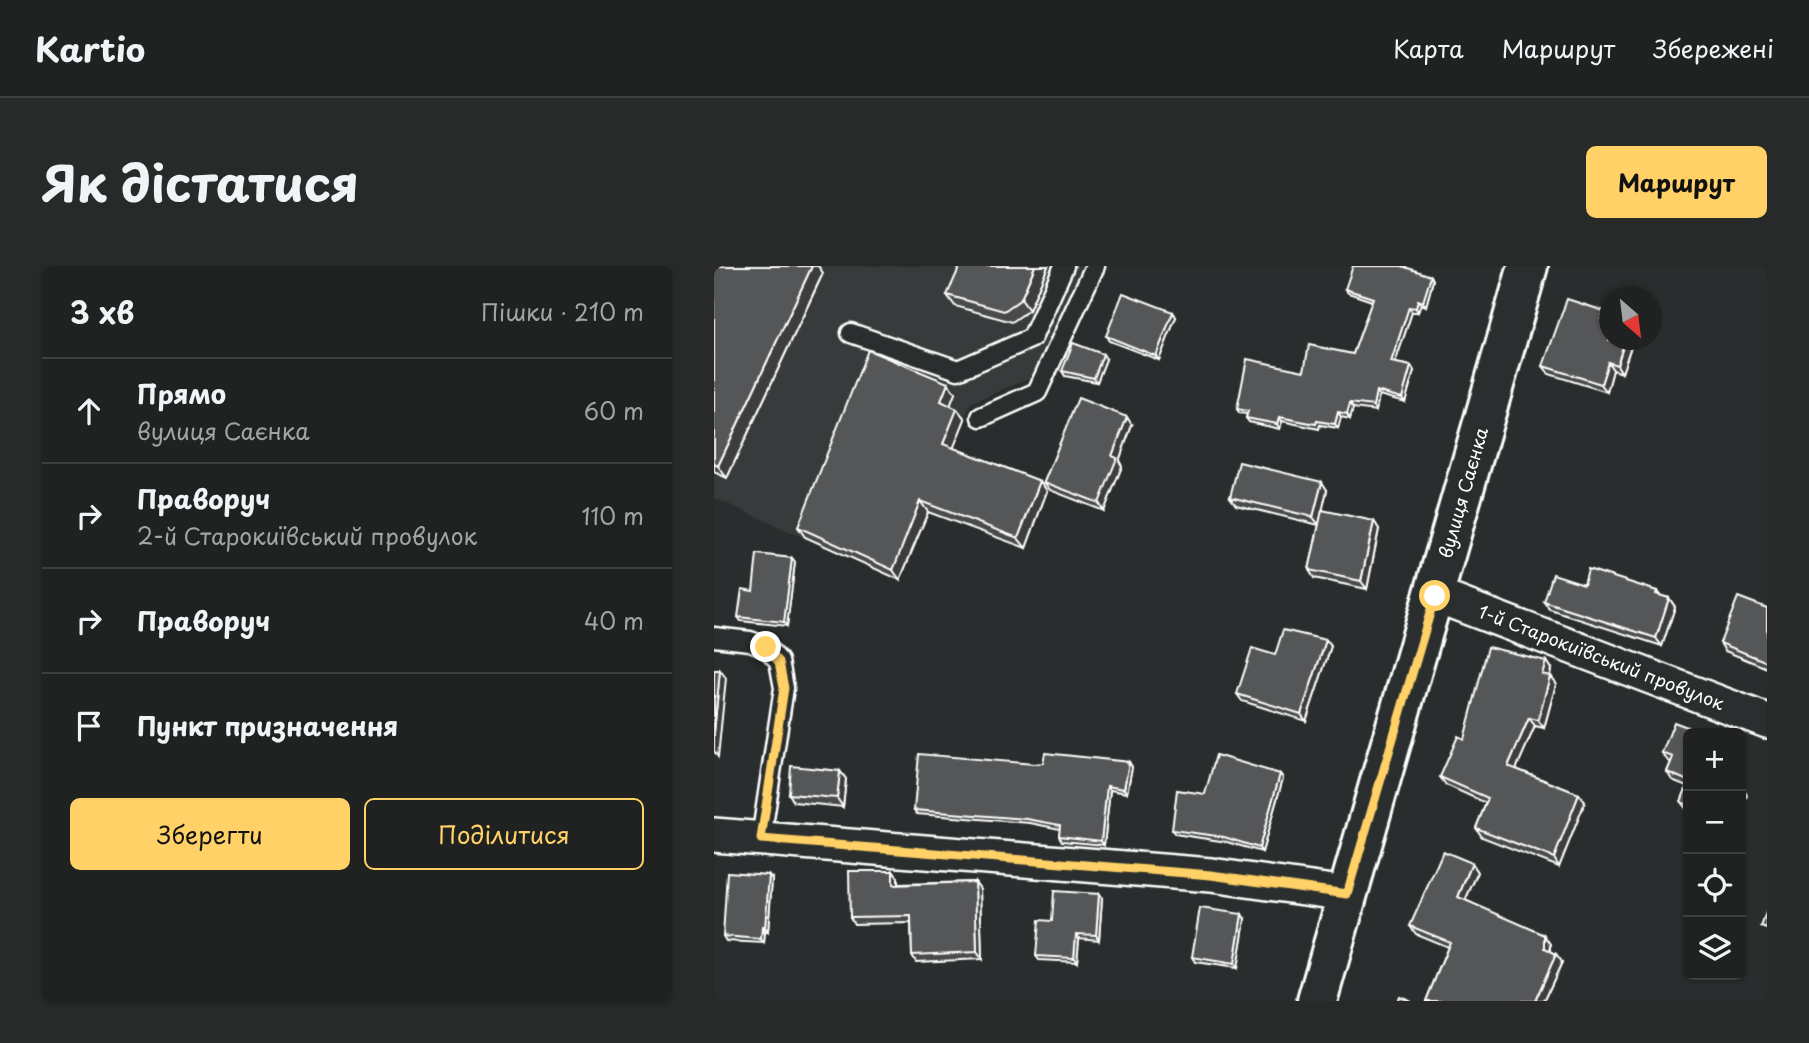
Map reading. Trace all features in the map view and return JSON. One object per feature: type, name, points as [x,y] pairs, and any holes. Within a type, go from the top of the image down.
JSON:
[{"type":"street","name":"вулиця Саєнка","points":[[1317,1001],[1528,266]]},
{"type":"street","name":"1-й Старокиївський провулок","points":[[1435,596],[1767,721]]},
{"type":"street","points":[[714,835],[1211,875],[1347,894]]},
{"type":"lane","points":[[851,333],[958,370],[1032,338],[1064,266]]},
{"type":"lane","points":[[981,417],[1037,392],[1095,266]]},
{"type":"lane","points":[[714,637],[750,640],[766,647],[779,662],[784,688],[761,839]]},
{"type":"shaded area","points":[[714,266],[1082,266],[1032,377],[971,403],[900,580],[714,498]]},
{"type":"building","points":[[714,266],[812,266],[718,466],[714,464]]},
{"type":"building","points":[[960,266],[1035,266],[1021,299],[1004,311],[947,295]]},
{"type":"building","points":[[1353,266],[1402,266],[1431,276],[1423,302],[1418,300],[1416,308],[1409,307],[1391,362],[1411,366],[1402,398],[1376,391],[1373,406],[1350,403],[1347,414],[1338,412],[1335,424],[1317,421],[1316,424],[1279,417],[1277,424],[1246,418],[1248,411],[1237,409],[1247,359],[1304,371],[1309,345],[1353,354],[1373,298],[1345,289]]},
{"type":"building","points":[[1123,293],[1173,312],[1156,356],[1106,336]]},
{"type":"building","points":[[1567,299],[1599,309],[1599,350],[1622,350],[1617,365],[1608,362],[1601,384],[1543,366]]},
{"type":"building","points":[[1073,343],[1103,354],[1094,378],[1062,371]]},
{"type":"building","points":[[868,350],[948,383],[941,401],[957,409],[943,444],[1040,481],[1018,538],[920,501],[893,570],[798,527]]},
{"type":"building","points":[[1078,398],[1127,417],[1112,456],[1117,458],[1099,503],[1044,482]]},
{"type":"building","points":[[1239,462],[1322,482],[1313,517],[1230,497]]},
{"type":"building","points":[[1322,510],[1374,521],[1361,581],[1309,570]]},
{"type":"building","points":[[757,554],[792,558],[784,622],[738,617],[742,589],[753,591]]},
{"type":"building","points":[[1588,569],[1657,591],[1656,594],[1669,598],[1656,638],[1544,602],[1553,574],[1584,584]]},
{"type":"building","points":[[1738,597],[1767,608],[1767,662],[1720,643]]},
{"type":"building","points":[[1283,630],[1326,640],[1301,714],[1237,694],[1252,648],[1275,655]]},
{"type":"building","points":[[1488,647],[1546,661],[1542,674],[1550,676],[1538,720],[1529,718],[1508,766],[1579,794],[1554,858],[1476,828],[1488,798],[1440,777],[1458,736],[1464,739]]},
{"type":"building","points":[[714,670],[720,670],[714,733]]},
{"type":"building","points":[[1674,722],[1690,728],[1683,728],[1683,779],[1667,772],[1673,757],[1662,753]]},
{"type":"building","points":[[1045,753],[1129,762],[1124,789],[1107,786],[1101,841],[1059,836],[1060,825],[1027,819],[914,810],[919,754],[1034,764],[1043,763]]},
{"type":"building","points":[[1216,755],[1280,774],[1259,848],[1224,837],[1172,830],[1177,790],[1205,794]]},
{"type":"building","points":[[791,766],[840,771],[837,798],[789,794]]},
{"type":"building","points":[[1443,851],[1472,863],[1458,897],[1545,935],[1545,948],[1556,954],[1535,1001],[1426,1001],[1450,942],[1410,926]]},
{"type":"building","points":[[849,871],[893,871],[893,885],[975,882],[977,952],[912,955],[911,916],[850,917]]},
{"type":"building","points":[[727,872],[769,875],[765,928],[762,927],[761,939],[723,936]]},
{"type":"building","points":[[1054,891],[1099,894],[1096,935],[1076,934],[1074,958],[1036,956],[1039,920],[1052,921]]},
{"type":"building","points":[[1200,908],[1242,914],[1234,964],[1192,957]]},
{"type":"building","points":[[1767,910],[1767,929],[1761,927]]},
{"type":"building","points":[[1399,996],[1411,1001],[1397,1001]]},
{"type":"route","points":[[766,647],[779,662],[784,688],[761,839],[1211,875],[1347,894],[1435,596]]}]
